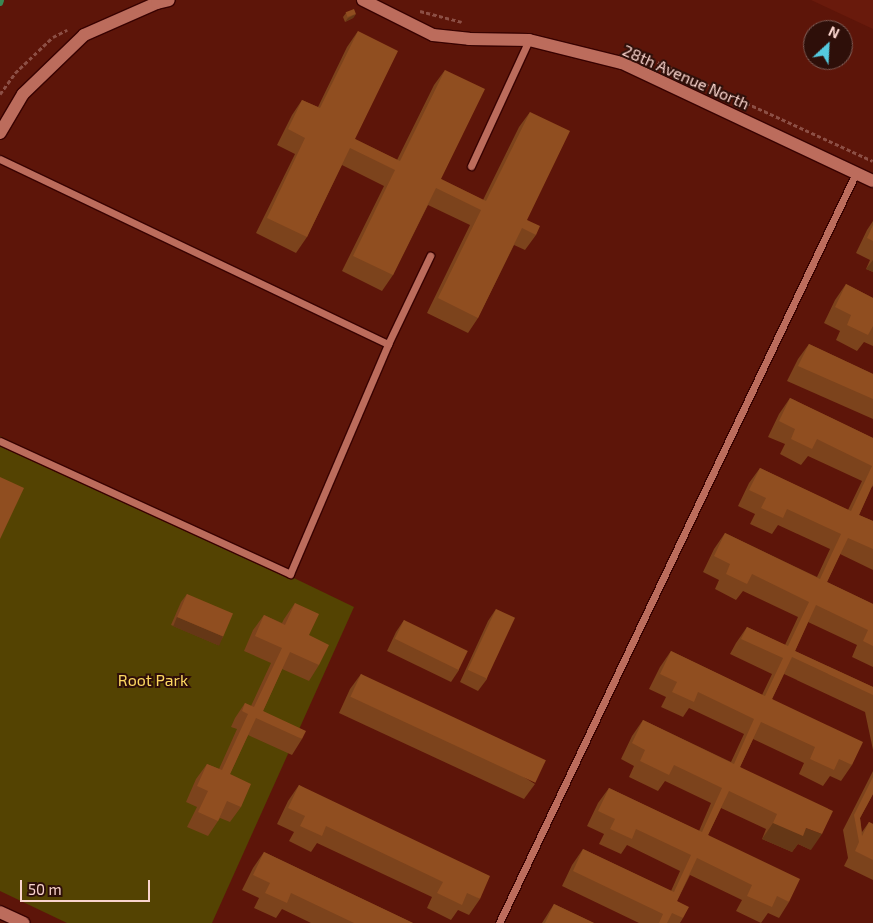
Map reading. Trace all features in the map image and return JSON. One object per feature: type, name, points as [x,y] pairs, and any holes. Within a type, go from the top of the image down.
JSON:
[{"type":"street","name":"28th Avenue North","points":[[363,0],[433,35],[469,39],[529,40],[622,63],[873,181]]},
{"type":"street","points":[[0,133],[23,94],[84,35],[163,1]]},
{"type":"street","points":[[0,912],[24,923]]},
{"type":"lane","points":[[471,166],[529,40]]},
{"type":"lane","points":[[0,159],[388,344]]},
{"type":"lane","points":[[499,923],[856,173]]},
{"type":"lane","points":[[0,441],[290,574],[388,344],[430,256]]},
{"type":"shaded area","points":[[811,0],[873,0],[873,29]]},
{"type":"green space","name":"Root Park","points":[[0,436],[354,607],[212,923],[67,923],[0,891]]},
{"type":"building","points":[[354,9],[356,14],[348,17],[346,12]]},
{"type":"building","points":[[358,31],[398,51],[355,139],[400,161],[445,70],[485,89],[441,179],[486,201],[530,112],[570,131],[527,220],[540,226],[536,235],[522,228],[478,318],[438,298],[481,210],[436,188],[393,275],[353,256],[395,170],[350,148],[307,237],[267,218],[305,138],[288,129],[302,100],[320,108]]},
{"type":"building","points":[[873,225],[873,241],[867,238]]},
{"type":"building","points":[[846,284],[873,298],[873,326],[868,335],[847,325],[851,315],[835,307]]},
{"type":"building","points":[[809,344],[873,374],[873,399],[798,366]]},
{"type":"building","points":[[790,398],[873,438],[873,484],[859,515],[873,521],[873,549],[848,538],[827,582],[873,604],[873,646],[863,641],[868,630],[816,605],[795,651],[873,687],[873,695],[792,657],[772,699],[863,742],[852,765],[839,759],[834,770],[810,759],[815,747],[761,722],[740,767],[833,811],[822,834],[806,828],[803,836],[773,823],[777,814],[729,791],[708,835],[800,879],[789,902],[777,896],[772,907],[747,896],[752,885],[697,858],[677,901],[689,907],[683,918],[672,913],[667,923],[659,923],[663,914],[573,871],[583,849],[674,892],[691,855],[636,829],[632,839],[610,829],[615,819],[598,811],[609,788],[702,832],[722,788],[674,765],[669,775],[640,761],[645,750],[632,743],[643,720],[734,764],[754,719],[698,692],[694,702],[672,692],[677,682],[660,674],[671,651],[765,696],[783,658],[741,639],[747,627],[788,646],[809,602],[752,574],[747,584],[726,574],[730,564],[714,556],[725,533],[820,579],[841,534],[787,509],[783,518],[761,508],[766,498],[749,490],[760,468],[851,511],[872,466],[817,439],[812,449],[791,439],[795,429],[779,421]]},
{"type":"building","points":[[0,477],[24,488],[0,539]]},
{"type":"building","points":[[187,594],[233,614],[223,637],[177,617]]},
{"type":"building","points":[[295,603],[319,614],[309,635],[329,645],[319,665],[290,652],[263,711],[306,731],[302,739],[256,718],[230,774],[251,784],[241,807],[227,801],[218,821],[198,812],[208,791],[197,786],[207,764],[222,770],[248,714],[242,711],[245,703],[254,707],[282,648],[255,636],[264,615],[285,625]]},
{"type":"building","points":[[496,609],[515,618],[487,679],[468,670]]},
{"type":"building","points":[[404,620],[468,651],[459,670],[395,639]]},
{"type":"building","points":[[361,674],[546,760],[535,783],[350,697]]},
{"type":"building","points":[[873,777],[873,794],[860,818],[862,836],[869,822],[873,824],[873,860],[855,851],[859,842],[854,815]]},
{"type":"building","points":[[299,785],[490,876],[480,899],[467,893],[462,905],[437,893],[443,882],[326,826],[322,836],[300,826],[305,816],[288,808]]},
{"type":"building","points":[[264,852],[413,923],[354,923],[291,893],[287,903],[265,893],[270,883],[253,875]]},
{"type":"building","points":[[554,904],[594,923],[545,923]]}]
